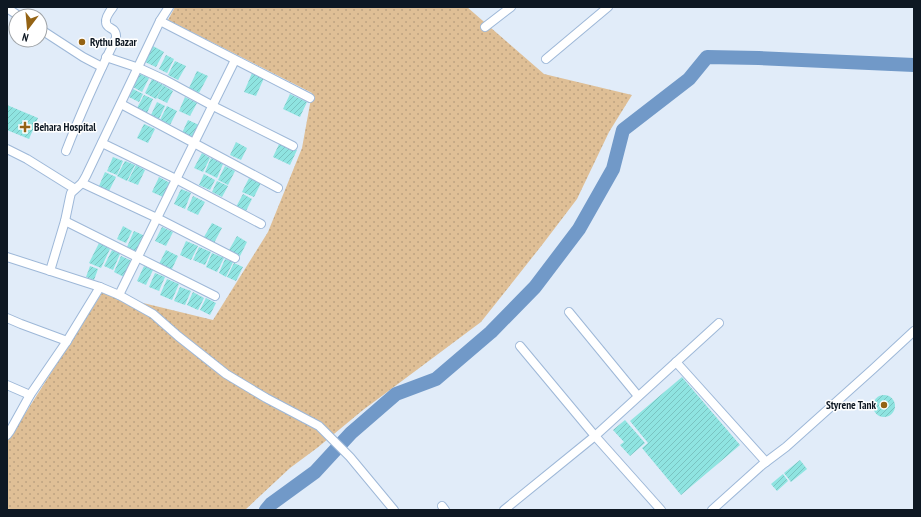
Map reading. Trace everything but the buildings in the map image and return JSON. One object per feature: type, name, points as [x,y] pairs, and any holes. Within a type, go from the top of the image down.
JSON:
[{"type":"street","points":[[66,151],[80,115],[116,38],[114,30],[107,26],[106,23],[106,20],[113,7]]},
{"type":"street","points":[[50,271],[65,221],[70,197],[75,189],[82,183],[139,68],[160,21],[170,7]]},
{"type":"street","points":[[485,27],[511,7]]},
{"type":"street","points":[[546,59],[608,7]]},
{"type":"street","points":[[160,21],[310,98]]},
{"type":"street","points":[[48,34],[83,57],[102,67]]},
{"type":"street","points":[[106,57],[139,68],[169,82],[293,146]]},
{"type":"street","points":[[119,295],[235,60]]},
{"type":"street","points":[[121,104],[278,188]]},
{"type":"street","points":[[102,143],[261,224]]},
{"type":"street","points":[[7,149],[27,159],[75,189]]},
{"type":"street","points":[[82,183],[157,218],[235,258]]},
{"type":"street","points":[[65,221],[215,296]]},
{"type":"street","points":[[7,257],[100,287],[119,295],[153,314],[226,374],[266,398],[319,426],[350,457],[394,510]]},
{"type":"street","points":[[7,435],[30,395],[67,341],[100,287]]},
{"type":"street","points":[[569,312],[638,396]]},
{"type":"street","points":[[7,318],[67,341]]},
{"type":"street","points":[[504,510],[595,436],[719,323]]},
{"type":"street","points":[[712,510],[766,462],[786,447],[914,331]]},
{"type":"street","points":[[520,346],[595,436],[661,510]]},
{"type":"street","points":[[676,362],[766,462]]},
{"type":"street","points":[[7,385],[30,395]]},
{"type":"shaded area","points":[[175,7],[467,7],[544,74],[632,95],[609,132],[577,199],[481,322],[363,410],[290,468],[245,510],[7,510],[7,442],[102,293],[213,320],[268,232],[302,148],[312,93],[168,20]]},
{"type":"waterway","points":[[266,510],[271,504],[315,472],[351,433],[396,394],[436,379],[491,332],[535,287],[579,229],[613,169],[623,130],[689,79],[707,57],[914,65]]},
{"type":"place","name":"Rythu Bazar","points":[[82,42]]},
{"type":"place","name":"Behara Hospital","points":[[25,127]]},
{"type":"place","name":"Styrene Tank","points":[[884,405]]}]
